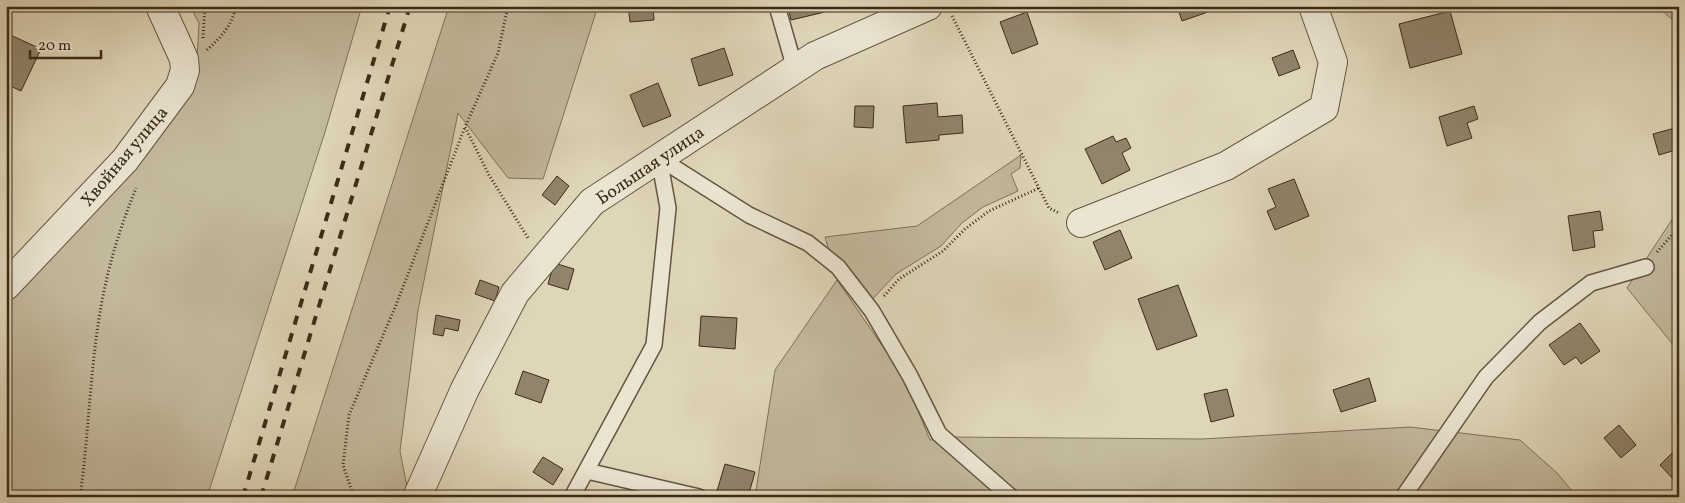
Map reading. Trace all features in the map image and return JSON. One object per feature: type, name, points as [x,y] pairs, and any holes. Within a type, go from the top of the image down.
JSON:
[{"type":"street","name":"Хвойная улица","points":[[6,286],[125,160],[180,86],[184,70],[184,59],[160,6]]},
{"type":"street","points":[[1081,223],[1226,166],[1324,108],[1333,62],[1313,6]]},
{"type":"street","name":"Большая улица","points":[[418,495],[465,389],[515,293],[592,202],[815,56],[940,11]]},
{"type":"lane","points":[[777,6],[795,69]]},
{"type":"lane","points":[[659,158],[749,215],[808,243],[838,267],[872,311],[910,376],[939,434],[1011,497]]},
{"type":"lane","points":[[572,497],[654,345],[668,208],[659,158]]},
{"type":"lane","points":[[1404,497],[1486,377],[1540,322],[1591,283],[1646,266]]},
{"type":"lane","points":[[587,471],[699,497]]},
{"type":"path","points":[[205,6],[202,55],[221,38],[234,17],[236,6]]},
{"type":"path","points":[[354,497],[343,465],[349,415],[396,305],[465,127],[498,53],[508,6]]},
{"type":"path","points":[[940,11],[1049,208],[1081,223]]},
{"type":"path","points":[[465,127],[518,223],[543,260]]},
{"type":"path","points":[[80,497],[96,348],[106,282],[124,218],[138,183]]},
{"type":"path","points":[[872,311],[899,278],[944,251],[981,217],[1039,188]]},
{"type":"path","points":[[1646,266],[1679,227]]},
{"type":"shaded area","points":[[190,6],[362,6],[325,132],[207,497],[6,497],[6,304],[150,144],[197,60],[199,23]]},
{"type":"shaded area","points":[[449,6],[598,6],[543,179],[508,178],[458,113],[418,310],[400,451],[409,497],[292,497]]},
{"type":"shaded area","points":[[1656,6],[1679,6],[1679,25]]},
{"type":"shaded area","points":[[1021,155],[1020,168],[1011,174],[1018,191],[983,207],[962,223],[941,246],[896,274],[867,305],[830,254],[825,237],[917,226]]},
{"type":"shaded area","points":[[1679,209],[1679,352],[1627,288]]},
{"type":"shaded area","points":[[837,280],[905,379],[930,440],[949,437],[1202,439],[1410,427],[1520,440],[1557,473],[1577,497],[755,497],[775,370]]},
{"type":"building","points":[[628,6],[653,6],[654,20],[630,22]]},
{"type":"building","points":[[788,6],[823,6],[825,12],[791,20]]},
{"type":"building","points":[[1177,6],[1206,6],[1208,12],[1182,21]]},
{"type":"building","points":[[1450,11],[1462,54],[1410,68],[1399,24]]},
{"type":"building","points":[[1027,12],[1038,44],[1012,54],[1000,22]]},
{"type":"building","points":[[6,33],[41,49],[21,91],[6,84]]},
{"type":"building","points":[[724,48],[733,75],[699,86],[691,59]]},
{"type":"building","points":[[1293,50],[1300,68],[1279,76],[1272,58]]},
{"type":"building","points":[[658,83],[671,116],[643,127],[630,95]]},
{"type":"building","points":[[937,103],[938,117],[962,115],[963,133],[939,135],[939,140],[906,143],[903,106]]},
{"type":"building","points":[[855,106],[874,106],[873,128],[854,127]]},
{"type":"building","points":[[1474,106],[1478,119],[1467,123],[1472,138],[1447,146],[1439,117]]},
{"type":"building","points":[[1675,128],[1679,149],[1659,155],[1653,134]]},
{"type":"building","points":[[1113,136],[1116,142],[1126,138],[1131,148],[1122,153],[1130,170],[1102,184],[1085,149]]},
{"type":"building","points":[[557,176],[569,186],[555,205],[542,195]]},
{"type":"building","points":[[1294,179],[1309,216],[1275,230],[1267,211],[1276,207],[1268,189]]},
{"type":"building","points":[[1600,211],[1603,230],[1593,231],[1595,247],[1573,251],[1568,216]]},
{"type":"building","points":[[1120,230],[1132,258],[1105,270],[1093,242]]},
{"type":"building","points":[[554,263],[574,269],[568,290],[548,284]]},
{"type":"building","points":[[480,280],[499,287],[495,301],[475,294]]},
{"type":"building","points":[[1178,285],[1197,336],[1157,350],[1138,299]]},
{"type":"building","points":[[436,315],[460,320],[458,331],[445,328],[443,336],[433,334]]},
{"type":"building","points":[[701,316],[737,318],[735,349],[699,346]]},
{"type":"building","points":[[1580,323],[1600,351],[1581,364],[1576,357],[1564,365],[1549,345]]},
{"type":"building","points":[[523,371],[549,380],[541,403],[515,394]]},
{"type":"building","points":[[1369,378],[1376,401],[1341,412],[1333,390]]},
{"type":"building","points":[[1227,389],[1234,416],[1211,422],[1204,394]]},
{"type":"building","points":[[1619,425],[1636,445],[1621,458],[1604,438]]},
{"type":"building","points":[[1674,451],[1679,456],[1679,478],[1675,481],[1660,465]]},
{"type":"building","points":[[543,457],[563,469],[553,485],[533,472]]},
{"type":"building","points":[[725,464],[755,472],[748,497],[738,497],[717,491]]},
{"type":"railway","points":[[243,497],[390,6]]},
{"type":"railway","points":[[261,497],[410,6]]}]
